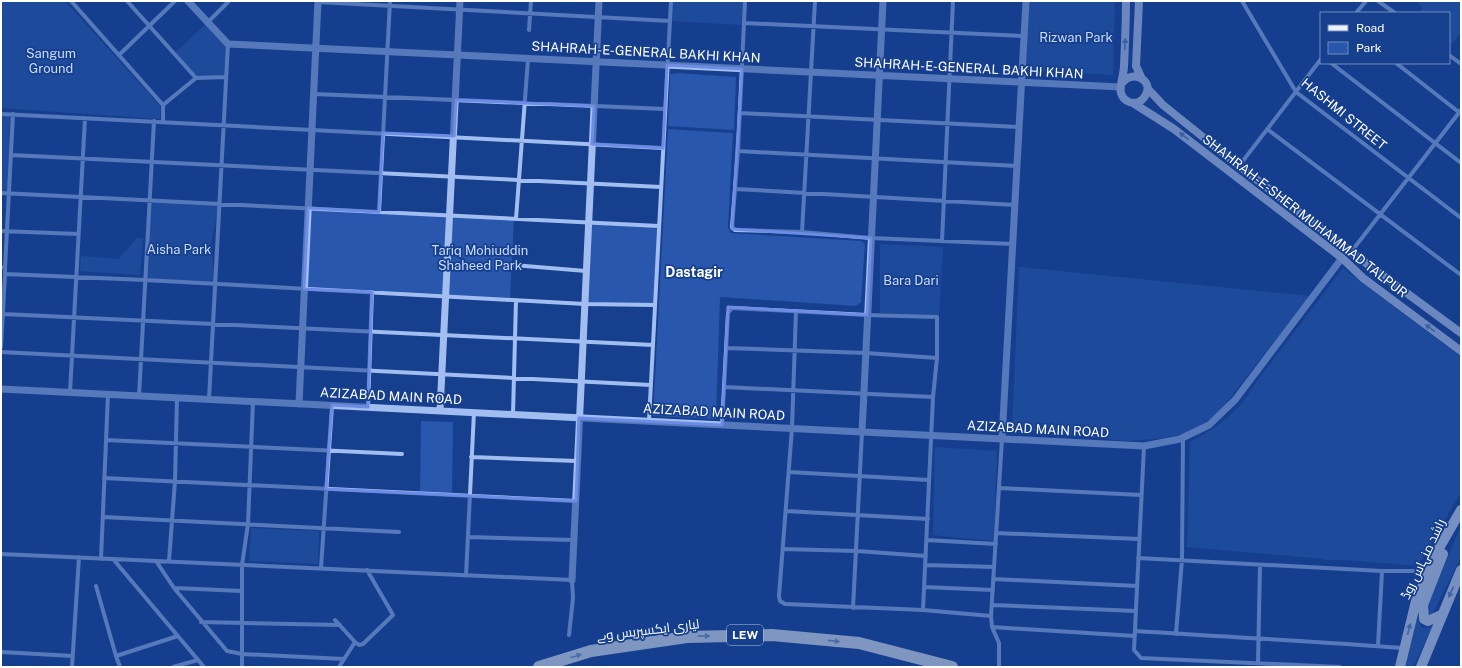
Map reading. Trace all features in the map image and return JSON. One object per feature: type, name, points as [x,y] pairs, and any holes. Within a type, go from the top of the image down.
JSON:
[{"type":"highway","name":"لیاری ایکسپریس وے","points":[[539,667],[591,651],[687,637],[772,635],[860,643],[952,667]]},
{"type":"main road","points":[[1126,1],[1121,85],[1122,96],[1129,102],[1133,103],[1145,98],[1148,90],[1136,66],[1139,1]]},
{"type":"main road","points":[[1121,85],[1129,77],[1138,77],[1142,79]]},
{"type":"main road","name":"SHAHRAH-E-SHER MUHAMMAD TALPUR","points":[[1148,90],[1163,105],[1239,166],[1461,334]]},
{"type":"main road","name":"SHAHRAH-E-SHER MUHAMMAD TALPUR","points":[[1133,103],[1174,128],[1342,258],[1363,278],[1461,351]]},
{"type":"main road","name":"راشد منہاس روڈ","points":[[1400,667],[1416,601],[1446,536],[1461,510]]},
{"type":"main road","points":[[1441,615],[1428,621],[1424,619],[1422,614],[1423,605],[1442,557],[1446,536]]},
{"type":"main road","points":[[1420,667],[1461,570]]},
{"type":"street","points":[[72,1],[163,105],[163,122]]},
{"type":"street","points":[[126,1],[196,78]]},
{"type":"street","points":[[119,55],[175,1]]},
{"type":"street","points":[[188,1],[228,44],[209,399]]},
{"type":"street","points":[[208,22],[230,1]]},
{"type":"street","points":[[440,411],[460,1]]},
{"type":"street","points":[[529,30],[531,1]]},
{"type":"street","points":[[569,635],[572,598],[599,1]]},
{"type":"street","points":[[649,421],[671,1]]},
{"type":"street","points":[[745,1],[733,229],[802,232],[871,238],[1013,244]]},
{"type":"street","points":[[802,232],[815,1]]},
{"type":"street","points":[[853,608],[859,515],[867,315],[883,1]]},
{"type":"street","points":[[942,241],[953,1]]},
{"type":"street","points":[[999,667],[999,643],[992,627],[991,616],[1000,488],[1026,1]]},
{"type":"street","name":"HASHMI STREET","points":[[1242,1],[1296,92],[1461,218]]},
{"type":"street","points":[[1357,12],[1366,1]]},
{"type":"street","points":[[1378,1],[1394,12]]},
{"type":"street","points":[[299,404],[318,2],[389,3],[460,9],[670,21]]},
{"type":"street","points":[[379,212],[389,3]]},
{"type":"street","points":[[744,23],[1024,36]]},
{"type":"street","name":"SHAHRAH-E-GENERAL BAKHI KHAN","points":[[228,44],[1021,83],[1121,85]]},
{"type":"street","points":[[1450,56],[1461,64]]},
{"type":"street","points":[[516,218],[528,58]]},
{"type":"street","points":[[1239,166],[1320,60]]},
{"type":"street","points":[[1332,64],[1461,163]]},
{"type":"street","points":[[1351,252],[1460,112],[1397,64]]},
{"type":"street","points":[[163,105],[196,78],[226,78]]},
{"type":"street","points":[[314,94],[665,109]]},
{"type":"street","points":[[740,113],[1019,127]]},
{"type":"street","points":[[1,114],[224,124],[663,148]]},
{"type":"street","points":[[1,347],[5,274],[3,267],[8,232],[13,114]]},
{"type":"street","points":[[70,392],[85,118]]},
{"type":"street","points":[[139,396],[154,121]]},
{"type":"street","points":[[1267,129],[1461,275]]},
{"type":"street","points":[[738,151],[1017,166]]},
{"type":"street","points":[[11,155],[661,187]]},
{"type":"street","points":[[736,189],[1015,205]]},
{"type":"street","points":[[1,193],[659,226]]},
{"type":"street","points":[[1,231],[78,234]]},
{"type":"street","name":"AZIZABAD MAIN ROAD","points":[[1,389],[1144,446],[1183,438],[1209,425],[1235,400],[1342,258]]},
{"type":"street","points":[[513,265],[586,271]]},
{"type":"street","points":[[5,274],[215,283],[585,304],[655,305]]},
{"type":"street","points":[[368,407],[372,292]]},
{"type":"street","points":[[513,414],[516,300]]},
{"type":"street","points":[[722,425],[728,313],[732,308],[937,317],[937,358],[933,397],[923,610]]},
{"type":"street","points":[[796,311],[792,428],[779,596],[780,601],[784,604],[923,610],[991,616]]},
{"type":"street","points":[[3,314],[214,322],[302,328],[653,345]]},
{"type":"street","points":[[727,348],[866,353],[937,358]]},
{"type":"street","points":[[1,352],[651,384]]},
{"type":"street","points":[[724,387],[933,397]]},
{"type":"street","points":[[101,559],[108,394]]},
{"type":"street","points":[[170,562],[178,398]]},
{"type":"street","points":[[242,667],[242,565],[248,524],[252,401]]},
{"type":"street","points":[[321,568],[332,405]]},
{"type":"street","points":[[466,576],[474,412]]},
{"type":"street","points":[[1176,634],[1182,559],[1183,438]]},
{"type":"street","points":[[106,440],[176,442],[402,454]]},
{"type":"street","points":[[1144,446],[1134,650],[1141,658],[1340,667]]},
{"type":"street","points":[[471,457],[577,461]]},
{"type":"street","points":[[788,472],[929,480]]},
{"type":"street","points":[[104,478],[576,501]]},
{"type":"street","points":[[1000,488],[1141,495]]},
{"type":"street","points":[[786,511],[928,519]]},
{"type":"street","points":[[103,517],[399,532]]},
{"type":"street","points":[[997,533],[1139,540]]},
{"type":"street","points":[[468,537],[574,540]]},
{"type":"street","points":[[927,540],[996,544]]},
{"type":"street","points":[[783,549],[857,551],[926,556]]},
{"type":"street","points":[[1,554],[572,580]]},
{"type":"street","points":[[72,667],[79,557]]},
{"type":"street","points":[[1138,558],[1182,559],[1260,565],[1382,571],[1429,571]]},
{"type":"street","points":[[113,559],[204,667]]},
{"type":"street","points":[[156,561],[174,588],[201,622],[224,649],[229,652],[242,654],[344,659]]},
{"type":"street","points":[[926,565],[994,567]]},
{"type":"street","points":[[1258,663],[1257,638],[1260,565]]},
{"type":"street","points":[[335,620],[359,645],[363,644],[393,615],[367,570]]},
{"type":"street","points":[[1378,646],[1382,571]]},
{"type":"street","points":[[994,579],[1137,586]]},
{"type":"street","points":[[96,586],[120,667]]},
{"type":"street","points":[[924,587],[993,590]]},
{"type":"street","points":[[174,588],[242,591]]},
{"type":"street","points":[[992,605],[1136,611]]},
{"type":"street","points":[[201,622],[340,625]]},
{"type":"street","points":[[992,627],[1135,636]]},
{"type":"street","points":[[1136,631],[1404,648]]},
{"type":"street","points":[[116,656],[178,636]]},
{"type":"street","points":[[339,667],[355,642]]},
{"type":"street","points":[[1,652],[73,656]]},
{"type":"street","points":[[173,667],[198,660]]},
{"type":"highlighted area","points":[[667,65],[742,69],[732,229],[871,238],[867,315],[728,307],[722,425],[579,418],[576,501],[326,489],[332,405],[368,407],[372,292],[304,289],[308,208],[379,212],[383,133],[454,136],[456,100],[594,106],[592,144],[663,148]]},
{"type":"green space","name":"Sangum Ground","points":[[1,1],[65,1],[160,106],[160,119],[1,108]]},
{"type":"green space","points":[[671,1],[745,1],[744,25],[670,21]]},
{"type":"green space","name":"Rizwan Park","points":[[1026,1],[1115,1],[1113,75],[1022,70]]},
{"type":"green space","points":[[1416,1],[1461,1],[1461,32],[1451,45],[1450,12],[1420,12],[1422,8]]},
{"type":"green space","points":[[208,22],[228,44],[226,77],[196,78],[174,54]]},
{"type":"green space","points":[[678,73],[736,77],[734,130],[668,126],[670,74]]},
{"type":"green space","points":[[1,114],[13,114],[9,193],[1,193]]},
{"type":"green space","points":[[668,129],[733,133],[728,227],[731,233],[861,241],[865,244],[861,302],[856,306],[720,297],[716,419],[653,416]]},
{"type":"green space","name":"Aisha Park","points":[[149,200],[219,204],[211,243],[215,283],[145,280]]},
{"type":"green space","name":"Tariq Mohiuddin Shaheed Park","points":[[308,208],[514,219],[510,299],[304,289]]},
{"type":"green space","points":[[589,222],[659,226],[655,305],[585,304]]},
{"type":"green space","points":[[136,238],[143,238],[140,275],[80,271],[81,256],[118,259]]},
{"type":"green space","name":"Bara Dari","points":[[880,244],[943,247],[939,315],[880,313]]},
{"type":"green space","points":[[1019,267],[1310,296],[1220,411],[1192,432],[1163,438],[1125,441],[1012,429]]},
{"type":"green space","points":[[1343,268],[1461,357],[1461,492],[1418,566],[1345,560],[1322,560],[1325,559],[1187,547],[1190,442],[1220,424],[1236,410]]},
{"type":"green space","points":[[421,421],[453,422],[452,495],[420,493]]},
{"type":"green space","points":[[935,447],[997,451],[994,541],[933,535]]},
{"type":"green space","points":[[1461,526],[1461,557],[1433,613],[1427,615],[1425,610]]},
{"type":"green space","points":[[251,528],[319,531],[318,564],[249,561]]},
{"type":"green space","points":[[1417,614],[1421,627],[1424,628],[1433,626],[1413,667],[1405,667]]},
{"type":"district","name":"Dastagir","points":[[694,272]]}]
